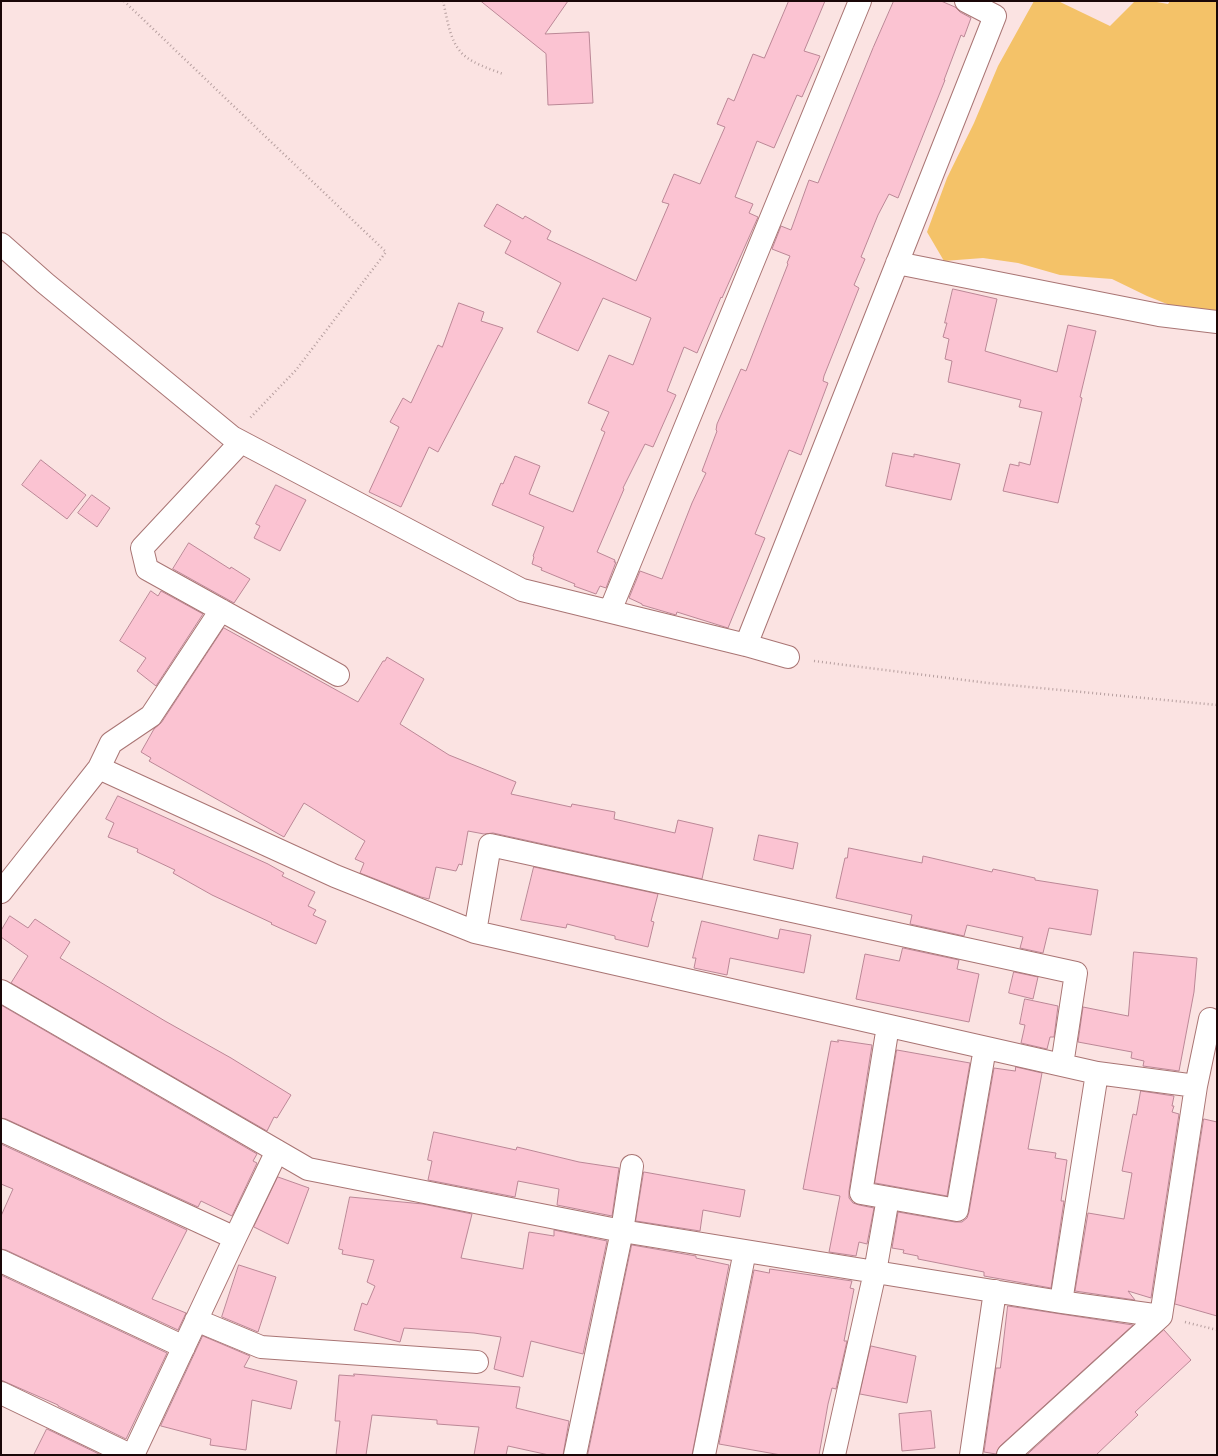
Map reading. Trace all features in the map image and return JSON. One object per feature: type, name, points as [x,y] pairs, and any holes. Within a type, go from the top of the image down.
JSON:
[{"type":"street","points":[[610,611],[860,1]]},
{"type":"street","points":[[746,645],[995,16],[966,1]]},
{"type":"street","points":[[1,244],[45,283],[237,440],[522,590],[746,645],[788,657]]},
{"type":"street","points":[[897,263],[1159,315],[1217,322]]},
{"type":"street","points":[[237,440],[142,548],[147,569],[338,675]]},
{"type":"street","points":[[1,892],[99,768],[111,744],[151,716],[221,610]]},
{"type":"street","points":[[99,768],[335,876],[475,932],[1097,1073],[1196,1086]]},
{"type":"street","points":[[475,932],[490,845],[1076,973],[1062,1065]]},
{"type":"street","points":[[1,991],[308,1169],[622,1231],[1061,1302],[1161,1316]]},
{"type":"street","points":[[1008,1455],[1161,1316],[1196,1086],[1210,1019]]},
{"type":"street","points":[[888,1026],[861,1193],[957,1210],[985,1048]]},
{"type":"street","points":[[1061,1302],[1097,1073]]},
{"type":"street","points":[[1,1130],[235,1238]]},
{"type":"street","points":[[1,1393],[132,1455],[277,1152]]},
{"type":"street","points":[[575,1455],[622,1231],[632,1166]]},
{"type":"street","points":[[834,1455],[875,1272],[888,1198]]},
{"type":"street","points":[[704,1455],[745,1251]]},
{"type":"street","points":[[1,1261],[184,1347]]},
{"type":"street","points":[[971,1455],[995,1291]]},
{"type":"street","points":[[196,1320],[261,1347],[477,1362]]},
{"type":"path","points":[[124,1],[386,252],[296,370],[237,440]]},
{"type":"path","points":[[443,1],[452,36],[460,52],[478,65],[503,74]]},
{"type":"path","points":[[788,657],[988,684],[1217,705]]},
{"type":"path","points":[[1161,1316],[1217,1330]]},
{"type":"shaded area","points":[[1034,1],[1058,1],[1110,26],[1135,1],[1151,1],[1168,4],[1170,1],[1217,1],[1217,313],[1192,314],[1147,296],[1112,279],[1060,275],[1018,263],[983,258],[944,261],[927,232],[947,178],[974,123],[998,66]]},
{"type":"building","points":[[481,1],[568,1],[545,34],[589,32],[593,103],[548,105],[546,54]]},
{"type":"building","points":[[789,1],[825,1],[804,51],[820,56],[802,97],[797,95],[774,148],[757,141],[735,197],[753,204],[749,213],[758,217],[697,353],[684,347],[667,391],[676,395],[653,447],[645,444],[623,488],[624,489],[597,552],[615,560],[614,562],[616,562],[606,588],[600,586],[596,594],[574,586],[575,584],[541,570],[542,568],[532,564],[533,556],[544,527],[492,505],[501,483],[503,484],[515,456],[540,466],[529,494],[573,512],[605,432],[601,430],[609,412],[588,403],[609,355],[633,365],[651,318],[603,298],[578,351],[537,332],[561,283],[505,253],[511,241],[484,226],[497,204],[523,219],[525,216],[551,231],[547,239],[636,281],[669,204],[662,202],[674,174],[700,184],[725,127],[717,124],[728,98],[734,101],[753,54],[764,58]]},
{"type":"building","points":[[894,1],[941,1],[955,7],[960,12],[971,18],[964,37],[961,35],[945,80],[898,198],[889,194],[878,215],[861,257],[865,259],[854,285],[859,288],[824,376],[823,381],[828,383],[801,455],[789,450],[755,534],[765,538],[728,628],[677,612],[676,615],[642,605],[629,598],[640,571],[662,579],[692,503],[706,473],[702,471],[717,431],[717,424],[741,369],[746,371],[788,264],[787,263],[790,256],[772,249],[781,226],[791,230],[809,180],[818,183],[873,48]]},
{"type":"building","points":[[953,289],[997,299],[985,351],[1057,372],[1068,325],[1096,331],[1080,397],[1082,398],[1058,503],[1003,491],[1010,464],[1019,466],[1019,462],[1030,465],[1042,412],[1019,407],[1021,400],[948,382],[952,361],[945,359],[949,339],[943,337]]},
{"type":"building","points":[[459,303],[484,312],[481,321],[503,328],[438,452],[429,447],[401,507],[369,492],[399,427],[390,422],[403,398],[411,403],[438,345],[442,347]]},
{"type":"building","points":[[893,453],[914,457],[914,454],[960,464],[951,500],[886,486]]},
{"type":"building","points":[[41,460],[86,495],[67,519],[22,485]]},
{"type":"building","points":[[276,485],[306,500],[280,551],[254,538],[260,526],[256,524]]},
{"type":"building","points":[[92,495],[110,508],[97,527],[78,513]]},
{"type":"building","points":[[189,543],[230,569],[231,567],[250,579],[234,603],[173,569]]},
{"type":"building","points":[[151,591],[158,596],[161,591],[203,614],[156,686],[137,671],[146,658],[120,641]]},
{"type":"building","points":[[224,628],[358,702],[387,657],[424,679],[400,724],[449,755],[516,782],[511,794],[571,807],[572,804],[615,812],[614,819],[675,833],[678,820],[713,828],[702,879],[493,833],[484,834],[468,831],[462,865],[459,864],[456,871],[436,867],[429,899],[360,873],[364,863],[355,859],[365,841],[304,803],[284,837],[149,761],[151,758],[141,752],[154,729],[161,723]]},
{"type":"building","points":[[118,796],[268,864],[284,873],[282,876],[315,892],[308,906],[316,910],[313,915],[326,921],[316,944],[212,895],[173,873],[175,870],[137,852],[138,849],[108,837],[114,823],[106,819]]},
{"type":"building","points":[[759,835],[798,843],[793,869],[754,860]]},
{"type":"building","points":[[849,848],[922,863],[923,856],[992,872],[993,869],[1035,878],[1035,880],[1098,890],[1091,935],[1049,928],[1043,953],[1020,948],[1023,937],[967,925],[964,936],[910,924],[912,915],[836,898],[845,858],[847,858]]},
{"type":"building","points":[[534,867],[658,894],[651,921],[654,922],[648,947],[615,939],[615,936],[567,924],[566,928],[521,920]]},
{"type":"building","points":[[10,916],[28,928],[35,919],[70,942],[60,958],[165,1021],[231,1058],[291,1095],[277,1118],[274,1117],[267,1131],[11,983],[28,956],[1,937],[1,931]]},
{"type":"building","points":[[702,921],[778,939],[780,929],[811,935],[804,973],[730,958],[727,975],[694,968],[696,958],[693,958]]},
{"type":"building","points":[[903,948],[959,960],[957,969],[979,974],[969,1022],[856,999],[865,954],[899,961]]},
{"type":"building","points":[[1134,952],[1197,958],[1194,992],[1179,1071],[1143,1066],[1144,1061],[1131,1058],[1132,1052],[1078,1042],[1083,1007],[1128,1016]]},
{"type":"building","points":[[1014,972],[1038,977],[1033,999],[1009,993]]},
{"type":"building","points":[[1025,999],[1058,1006],[1054,1037],[1050,1037],[1047,1049],[1021,1043],[1025,1025],[1020,1024]]},
{"type":"building","points":[[1,1005],[257,1154],[253,1161],[257,1163],[232,1216],[201,1201],[198,1207],[1,1118]]},
{"type":"building","points":[[838,1040],[872,1045],[849,1198],[853,1203],[874,1208],[867,1244],[859,1242],[856,1256],[829,1252],[840,1196],[803,1189],[831,1041],[838,1042]]},
{"type":"building","points":[[897,1050],[970,1063],[947,1196],[875,1183]]},
{"type":"building","points":[[1016,1067],[1042,1073],[1028,1149],[1056,1153],[1055,1158],[1067,1160],[1061,1201],[1064,1201],[1051,1288],[984,1276],[984,1272],[918,1259],[918,1256],[903,1253],[904,1250],[892,1248],[898,1212],[955,1222],[962,1222],[967,1218],[994,1068],[1015,1071]]},
{"type":"building","points":[[1141,1091],[1174,1096],[1172,1106],[1174,1106],[1172,1112],[1179,1114],[1151,1298],[1128,1291],[1135,1300],[1075,1291],[1088,1213],[1124,1219],[1132,1173],[1122,1171],[1133,1114],[1136,1115]]},
{"type":"building","points":[[1204,1119],[1217,1122],[1217,1316],[1175,1304]]},
{"type":"building","points":[[434,1132],[516,1150],[517,1147],[579,1162],[619,1168],[612,1216],[557,1205],[559,1189],[518,1181],[515,1197],[428,1180],[432,1161],[428,1160]]},
{"type":"building","points":[[1,1144],[187,1230],[152,1299],[186,1313],[178,1330],[1,1249],[1,1216],[13,1189],[1,1184]]},
{"type":"building","points":[[644,1172],[745,1190],[740,1217],[703,1210],[700,1231],[636,1221]]},
{"type":"building","points":[[278,1177],[309,1188],[288,1244],[254,1227]]},
{"type":"building","points":[[350,1197],[423,1204],[472,1214],[461,1258],[523,1269],[529,1232],[554,1236],[554,1230],[607,1241],[583,1354],[531,1341],[523,1377],[494,1369],[501,1337],[474,1333],[404,1328],[400,1342],[354,1330],[362,1303],[367,1305],[375,1286],[367,1282],[374,1260],[342,1254],[343,1250],[339,1249]]},
{"type":"building","points":[[632,1245],[696,1256],[696,1258],[729,1265],[692,1455],[588,1455]]},
{"type":"building","points":[[239,1265],[276,1277],[258,1332],[222,1317]]},
{"type":"building","points":[[770,1269],[852,1281],[850,1288],[854,1289],[844,1341],[847,1341],[836,1389],[832,1388],[828,1404],[819,1455],[781,1455],[719,1444],[754,1270],[769,1273]]},
{"type":"building","points":[[1,1275],[167,1353],[126,1439],[58,1405],[1,1380]]},
{"type":"building","points":[[1008,1306],[1133,1325],[1000,1446],[996,1454],[984,1452],[996,1368],[1000,1368]]},
{"type":"building","points":[[1164,1330],[1191,1360],[1135,1412],[1138,1415],[1096,1455],[1027,1455]]},
{"type":"building","points":[[203,1336],[250,1356],[244,1367],[297,1381],[291,1409],[252,1400],[246,1450],[210,1445],[211,1439],[161,1426]]},
{"type":"building","points":[[871,1346],[916,1356],[907,1403],[860,1394]]},
{"type":"building","points":[[354,1374],[520,1387],[516,1408],[569,1421],[563,1455],[549,1455],[508,1446],[506,1455],[474,1455],[479,1427],[437,1424],[437,1420],[372,1415],[366,1455],[336,1455],[340,1421],[335,1421],[339,1375],[354,1376]]},
{"type":"building","points":[[931,1411],[935,1448],[902,1451],[899,1414]]},
{"type":"building","points":[[47,1429],[101,1455],[34,1455]]}]
